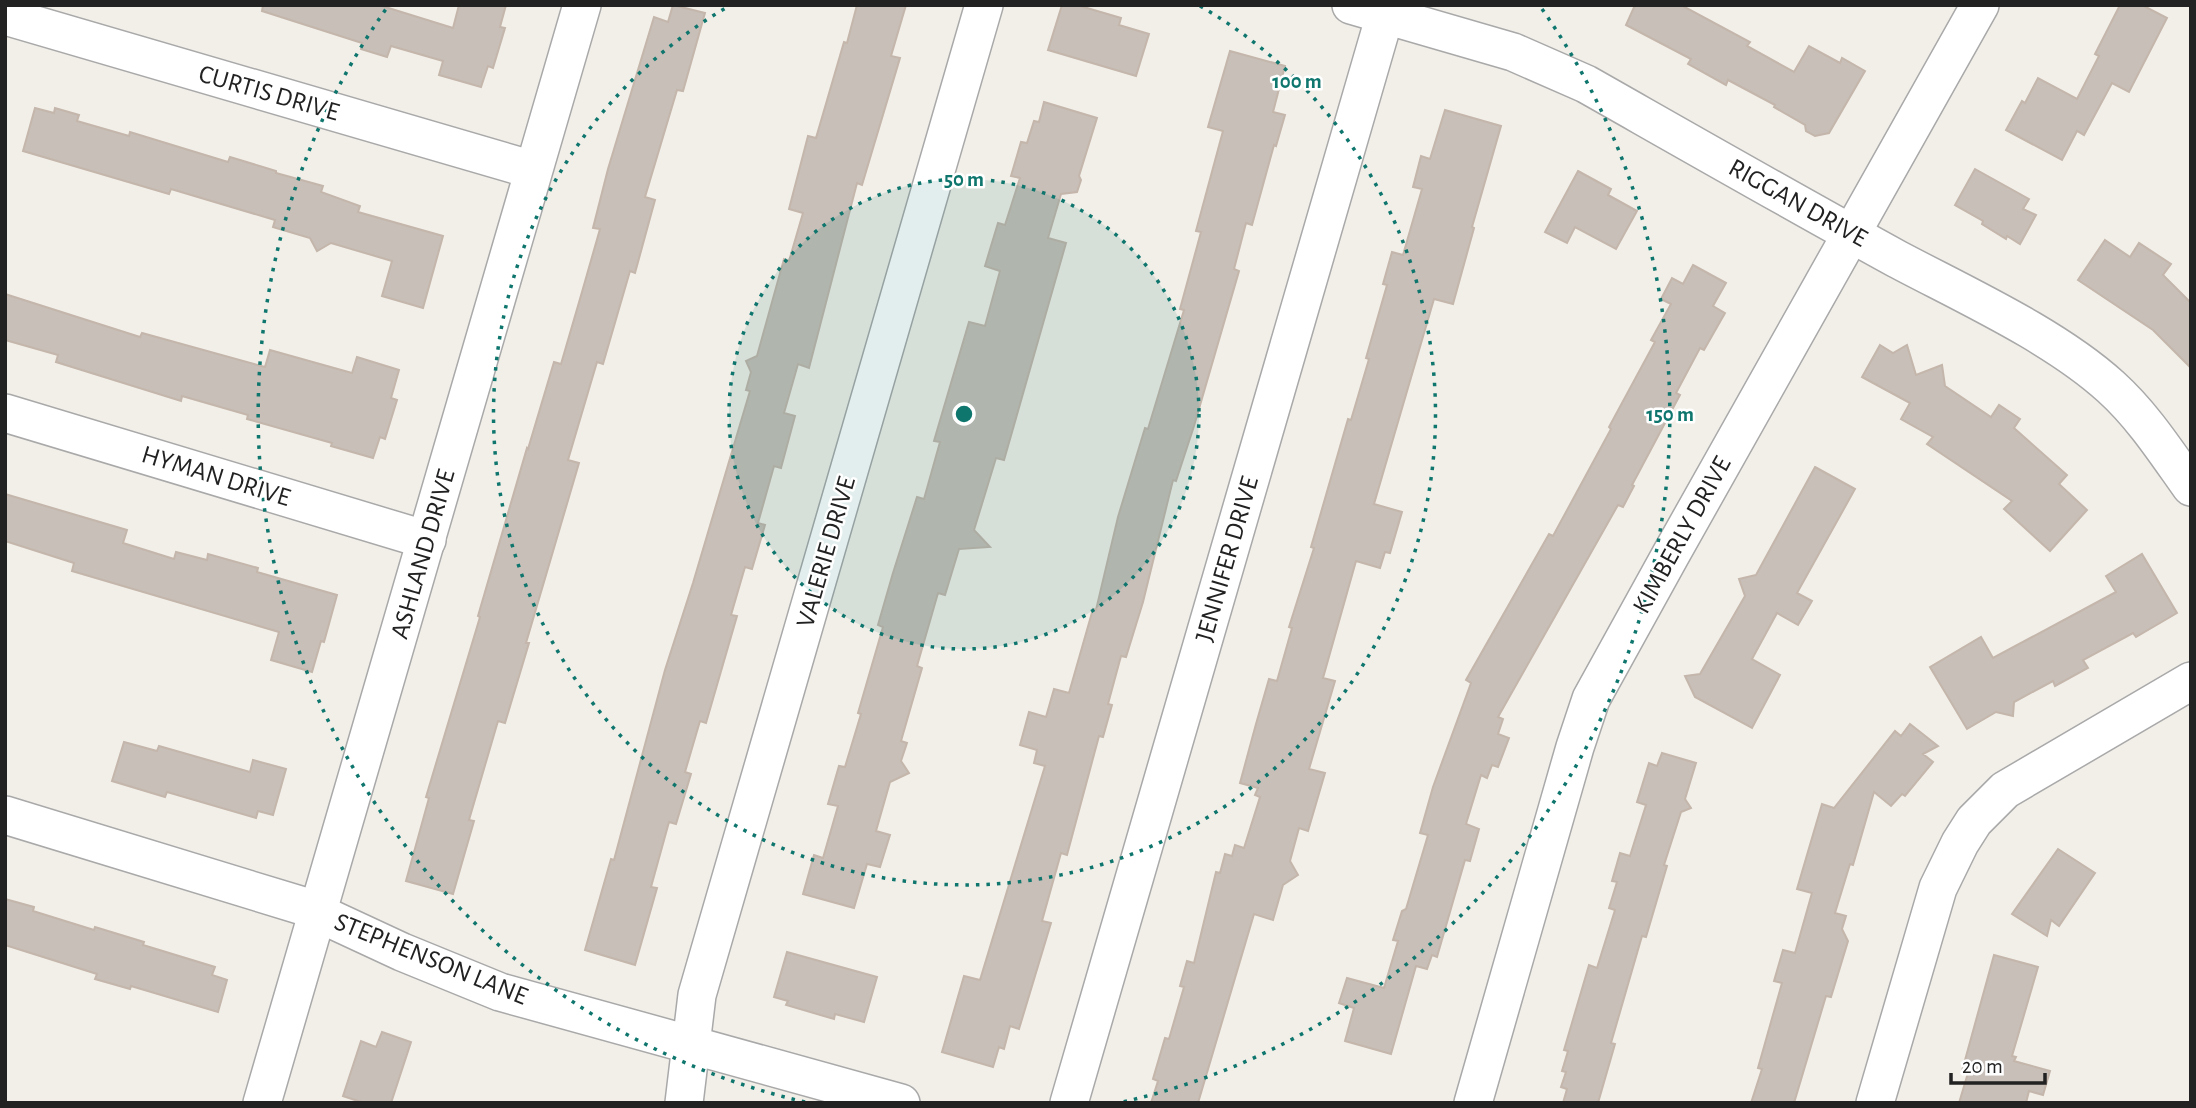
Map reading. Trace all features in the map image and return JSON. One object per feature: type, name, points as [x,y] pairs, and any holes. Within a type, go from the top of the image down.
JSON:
[{"type":"street","name":"ASHLAND DRIVE","points":[[262,1103],[582,5]]},
{"type":"street","name":"VALERIE DRIVE","points":[[684,1103],[697,995],[984,5]]},
{"type":"street","name":"KIMBERLY DRIVE","points":[[1473,1103],[1591,699],[1980,5]]},
{"type":"street","name":"RIGGAN DRIVE","points":[[1368,10],[1513,52],[1564,74],[2017,323],[2110,386],[2145,422],[2191,487]]},
{"type":"street","name":"JENNIFER DRIVE","points":[[1069,1103],[1368,10]]},
{"type":"street","name":"CURTIS DRIVE","points":[[5,16],[533,170]]},
{"type":"street","name":"HYMAN DRIVE","points":[[5,413],[427,540]]},
{"type":"street","points":[[1875,1103],[1938,888],[1974,821],[2006,790],[2191,681]]},
{"type":"street","name":"STEPHENSON LANE","points":[[5,816],[317,912],[402,952],[500,992],[901,1103]]},
{"type":"building","points":[[263,5],[379,5],[453,28],[459,5],[506,5],[500,27],[505,28],[493,68],[488,66],[481,87],[439,75],[443,61],[391,46],[387,57],[361,49],[362,43],[262,11]]},
{"type":"building","points":[[673,5],[705,13],[683,91],[677,90],[645,197],[655,200],[635,273],[630,271],[603,364],[597,362],[568,460],[579,463],[505,723],[498,721],[469,820],[474,821],[453,894],[406,881],[429,798],[426,797],[527,448],[554,362],[561,364],[600,229],[593,228],[608,169],[654,17],[668,22]]},
{"type":"building","points":[[857,5],[906,5],[891,56],[900,58],[862,185],[857,183],[809,368],[798,364],[784,413],[795,416],[781,468],[774,466],[758,523],[765,525],[752,569],[745,567],[731,615],[737,616],[706,723],[700,721],[685,772],[691,774],[676,824],[669,822],[651,887],[657,888],[635,965],[585,950],[611,859],[614,860],[665,670],[750,391],[746,390],[751,372],[746,361],[757,356],[784,259],[789,261],[803,213],[789,209],[808,136],[816,138]]},
{"type":"building","points":[[1062,5],[1077,5],[1121,18],[1119,25],[1149,34],[1136,76],[1048,50]]},
{"type":"building","points":[[1635,5],[1681,5],[1750,42],[1747,46],[1794,72],[1809,46],[1840,63],[1842,58],[1865,71],[1829,133],[1815,136],[1806,131],[1805,125],[1774,107],[1775,105],[1728,80],[1726,85],[1688,64],[1691,59],[1626,25]]},
{"type":"building","points":[[2120,5],[2142,5],[2167,18],[2129,92],[2112,83],[2084,135],[2077,131],[2062,160],[2006,130],[2038,78],[2077,99],[2099,56],[2095,54]]},
{"type":"building","points":[[1230,51],[1285,66],[1273,112],[1285,115],[1252,225],[1246,223],[1234,269],[1239,271],[1194,426],[1176,481],[1173,480],[1143,602],[1126,657],[1121,656],[1108,704],[1112,705],[1103,737],[1099,736],[1067,855],[1061,853],[1042,921],[1051,923],[1019,1029],[1010,1026],[1004,1049],[999,1047],[993,1067],[942,1052],[964,976],[980,980],[1045,766],[1034,763],[1037,750],[1020,745],[1029,712],[1046,717],[1054,689],[1069,693],[1093,609],[1096,610],[1118,517],[1184,310],[1180,309],[1201,232],[1196,231],[1223,131],[1208,127]]},
{"type":"building","points":[[1044,102],[1097,118],[1079,176],[1081,180],[1077,192],[1061,194],[1048,238],[1066,243],[1004,460],[996,458],[974,530],[990,547],[959,549],[945,595],[938,593],[917,666],[922,668],[901,741],[907,743],[901,761],[909,773],[890,782],[876,831],[890,835],[880,867],[867,864],[854,908],[803,894],[814,855],[823,858],[838,806],[828,804],[839,766],[845,767],[861,714],[858,713],[883,627],[878,625],[893,573],[917,497],[924,499],[940,442],[934,441],[969,322],[985,326],[1000,271],[985,266],[998,223],[1005,225],[1020,178],[1011,176],[1021,142],[1027,143],[1034,121],[1039,122]]},
{"type":"building","points":[[35,108],[54,113],[55,108],[79,115],[77,121],[129,136],[130,132],[228,162],[230,157],[276,171],[323,186],[321,192],[360,206],[358,212],[443,236],[423,308],[382,296],[392,261],[331,243],[317,251],[310,238],[273,227],[275,220],[171,189],[169,194],[23,151]]},
{"type":"building","points":[[1445,110],[1501,126],[1453,304],[1434,299],[1374,504],[1402,512],[1390,553],[1385,552],[1380,568],[1356,561],[1323,678],[1335,681],[1309,769],[1325,773],[1308,831],[1299,828],[1290,861],[1298,875],[1283,885],[1273,920],[1254,914],[1198,1103],[1151,1103],[1158,1081],[1153,1079],[1165,1038],[1169,1039],[1184,987],[1180,986],[1187,961],[1194,963],[1216,872],[1220,873],[1225,854],[1232,856],[1235,845],[1244,848],[1260,797],[1255,795],[1258,788],[1240,783],[1269,679],[1277,681],[1292,628],[1289,627],[1314,548],[1311,547],[1348,419],[1351,420],[1369,359],[1366,358],[1387,285],[1383,284],[1392,252],[1403,255],[1422,189],[1413,187],[1421,156],[1430,159]]},
{"type":"building","points":[[1975,169],[2029,199],[2023,209],[2036,215],[2020,244],[2007,236],[2006,239],[1982,224],[1983,221],[1955,205]]},
{"type":"building","points":[[1578,171],[1611,189],[1608,195],[1637,211],[1616,249],[1575,227],[1567,243],[1545,232]]},
{"type":"building","points":[[2105,240],[2130,257],[2139,243],[2171,264],[2163,275],[2191,303],[2191,368],[2153,330],[2078,280]]},
{"type":"building","points":[[1693,265],[1726,283],[1713,306],[1725,313],[1704,350],[1700,348],[1676,393],[1680,395],[1623,507],[1618,505],[1498,717],[1503,719],[1498,734],[1509,738],[1498,767],[1492,765],[1487,778],[1481,775],[1466,824],[1479,829],[1470,861],[1465,860],[1437,957],[1432,955],[1427,969],[1416,966],[1391,1054],[1345,1041],[1354,1008],[1339,1003],[1347,978],[1384,988],[1398,941],[1393,940],[1402,911],[1406,909],[1428,835],[1420,833],[1433,787],[1471,683],[1466,680],[1549,534],[1553,536],[1611,429],[1609,427],[1655,342],[1651,340],[1671,304],[1661,299],[1672,278],[1683,284]]},
{"type":"building","points":[[5,294],[140,337],[142,333],[265,367],[270,350],[352,373],[357,357],[399,370],[391,398],[397,400],[385,439],[380,437],[373,458],[331,446],[332,443],[247,419],[248,415],[182,396],[181,401],[56,362],[58,355],[5,340]]},
{"type":"building","points":[[1880,345],[1893,353],[1907,345],[1916,375],[1942,365],[1945,386],[1991,417],[1999,405],[2020,419],[2014,428],[2067,475],[2059,484],[2087,510],[2050,551],[2004,509],[2012,501],[1927,444],[1933,437],[1901,419],[1910,403],[1862,377]]},
{"type":"building","points":[[1815,467],[1855,489],[1797,593],[1812,601],[1798,625],[1777,613],[1752,659],[1780,675],[1752,728],[1695,697],[1685,676],[1700,674],[1745,596],[1739,579],[1756,575]]},
{"type":"building","points":[[5,494],[127,530],[123,543],[174,559],[176,552],[207,560],[208,554],[258,568],[257,572],[337,595],[324,642],[321,641],[312,672],[271,660],[279,632],[72,571],[74,563],[5,541]]},
{"type":"building","points":[[2142,554],[2177,613],[2136,637],[2133,633],[2083,660],[2088,668],[2055,686],[2053,681],[2014,702],[2013,716],[1996,712],[1967,729],[1930,667],[1981,637],[1993,658],[2116,592],[2106,576]]},
{"type":"building","points":[[1910,724],[1938,746],[1923,754],[1933,762],[1905,796],[1902,794],[1891,806],[1874,792],[1853,865],[1850,864],[1835,913],[1846,916],[1842,929],[1848,941],[1831,997],[1826,996],[1794,1103],[1751,1103],[1762,1069],[1758,1068],[1782,983],[1774,981],[1783,950],[1795,953],[1812,893],[1797,889],[1822,804],[1834,808],[1895,731],[1901,736]]},
{"type":"building","points":[[124,742],[157,751],[159,746],[250,772],[253,760],[286,769],[273,815],[258,811],[256,818],[167,792],[165,797],[112,781]]},
{"type":"building","points":[[1662,753],[1696,763],[1685,799],[1691,808],[1681,812],[1664,865],[1667,866],[1646,937],[1642,936],[1611,1043],[1615,1044],[1598,1103],[1563,1103],[1567,1089],[1561,1087],[1566,1072],[1562,1071],[1568,1051],[1564,1050],[1589,965],[1597,968],[1615,910],[1609,908],[1617,882],[1612,881],[1620,853],[1630,856],[1646,805],[1637,802],[1649,763],[1657,766]]},
{"type":"building","points":[[2058,849],[2095,873],[2059,926],[2051,920],[2047,936],[2012,914]]},
{"type":"building","points":[[5,899],[34,907],[33,911],[144,942],[143,945],[215,967],[212,975],[227,980],[218,1012],[131,986],[130,989],[95,979],[97,974],[5,945]]},
{"type":"building","points":[[787,952],[877,977],[864,1022],[835,1014],[834,1019],[786,1005],[788,1001],[774,997]]},
{"type":"building","points":[[1994,955],[2038,967],[2012,1056],[2016,1057],[2014,1061],[2050,1071],[2043,1095],[2029,1091],[2026,1103],[1959,1103],[1968,1073],[1962,1071]]},
{"type":"building","points":[[382,1032],[411,1042],[391,1103],[364,1103],[343,1096],[361,1041],[376,1047]]}]
